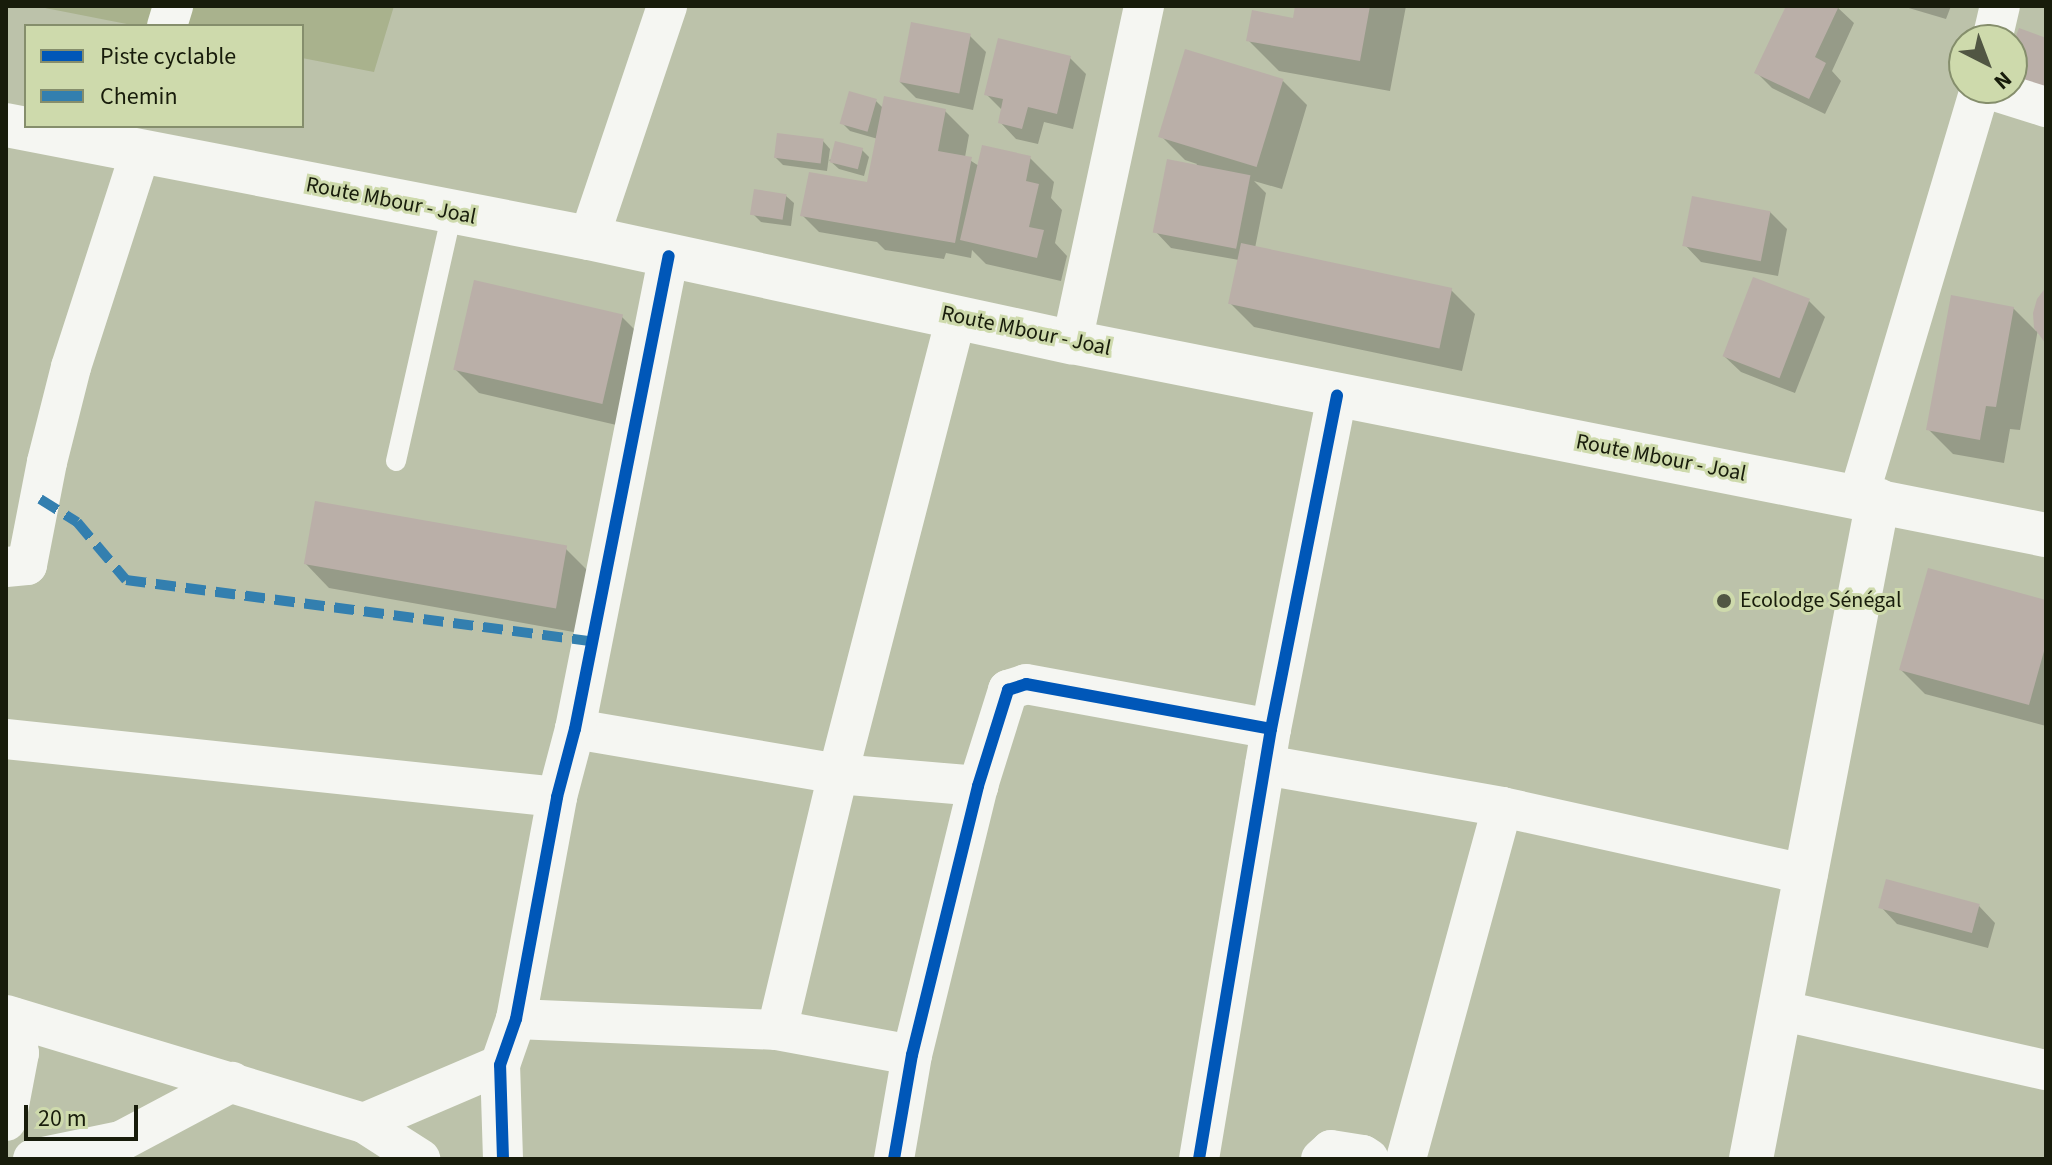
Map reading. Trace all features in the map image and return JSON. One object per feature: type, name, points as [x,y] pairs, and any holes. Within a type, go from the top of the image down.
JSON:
[{"type":"main road","name":"Route Mbour - Joal","points":[[26,128],[134,144],[1072,342],[2046,535]]},
{"type":"main road","points":[[1751,1159],[1808,875],[1868,498]]},
{"type":"street","points":[[589,238],[667,6]]},
{"type":"street","points":[[1072,342],[1144,6]]},
{"type":"street","points":[[1868,498],[1978,104]]},
{"type":"street","points":[[6,567],[27,565],[47,462],[71,367],[134,144]]},
{"type":"street","points":[[503,1159],[500,1065],[516,1019],[557,797],[575,729],[669,256]]},
{"type":"street","points":[[777,1030],[838,774],[956,317]]},
{"type":"street","points":[[1199,1159],[1268,747],[1337,395]]},
{"type":"street","points":[[894,1159],[912,1055],[978,786],[1008,690],[1026,684],[1502,807],[1808,875]]},
{"type":"street","points":[[575,729],[838,774],[978,786]]},
{"type":"street","points":[[6,739],[557,797]]},
{"type":"street","points":[[1406,1159],[1502,807]]},
{"type":"street","points":[[1779,1010],[2046,1070]]},
{"type":"street","points":[[10,1016],[364,1123],[420,1159]]},
{"type":"street","points":[[6,1121],[19,1053],[10,1016]]},
{"type":"street","points":[[516,1019],[777,1030],[912,1055]]},
{"type":"street","points":[[364,1123],[500,1065]]},
{"type":"street","points":[[33,1159],[123,1150],[232,1082]]},
{"type":"street","points":[[1321,1159],[1331,1150],[1363,1155],[1369,1159]]},
{"type":"lane","points":[[396,461],[452,212]]},
{"type":"green space","points":[[35,6],[394,6],[374,72],[304,58],[304,24],[127,24]]},
{"type":"building","points":[[1295,6],[1370,6],[1360,61],[1246,41],[1252,10],[1293,18]]},
{"type":"building","points":[[1786,6],[1839,6],[1815,57],[1826,63],[1809,99],[1754,73]]},
{"type":"building","points":[[911,22],[971,34],[959,94],[899,82]]},
{"type":"building","points":[[2028,31],[2046,38],[2046,95],[2028,89]]},
{"type":"building","points":[[998,38],[1071,56],[1057,114],[1028,107],[1022,129],[998,123],[1003,99],[984,95]]},
{"type":"building","points":[[1185,49],[1283,79],[1257,167],[1158,137]]},
{"type":"building","points":[[849,91],[877,99],[868,132],[840,124]]},
{"type":"building","points":[[884,96],[946,109],[938,151],[972,157],[955,243],[800,216],[809,172],[867,182]]},
{"type":"building","points":[[777,133],[824,139],[821,164],[774,158]]},
{"type":"building","points":[[835,141],[863,148],[858,169],[830,162]]},
{"type":"building","points":[[982,145],[1031,156],[1026,181],[1039,184],[1029,227],[1044,230],[1037,258],[960,240]]},
{"type":"building","points":[[1167,159],[1250,175],[1236,249],[1153,233]]},
{"type":"building","points":[[754,189],[787,194],[783,220],[750,215]]},
{"type":"building","points":[[1692,196],[1771,211],[1761,261],[1682,246]]},
{"type":"building","points":[[1241,243],[1452,288],[1439,349],[1228,304]]},
{"type":"building","points":[[1753,277],[1810,299],[1779,378],[1723,356]]},
{"type":"building","points":[[474,280],[623,314],[602,404],[453,370]]},
{"type":"building","points":[[2046,287],[2046,344],[2034,328],[2033,313],[2037,299]]},
{"type":"building","points":[[1951,295],[2014,307],[1996,407],[1986,406],[1980,440],[1926,430]]},
{"type":"building","points":[[315,501],[567,545],[556,608],[304,564]]},
{"type":"building","points":[[1928,568],[2046,600],[2046,644],[2029,705],[1899,670]]},
{"type":"building","points":[[1886,879],[1980,904],[1972,933],[1878,908]]},
{"type":"marked path","points":[[40,499],[77,522],[126,580],[590,641]]},
{"type":"cycle path","points":[[503,1159],[500,1065],[516,1019],[557,797],[575,729],[669,256]]},
{"type":"cycle path","points":[[1199,1159],[1271,729],[1337,395]]},
{"type":"cycle path","points":[[894,1159],[912,1055],[978,786],[1008,690],[1026,684],[1271,729]]},
{"type":"place","name":"Ecolodge Sénégal","points":[[1724,601]]}]
